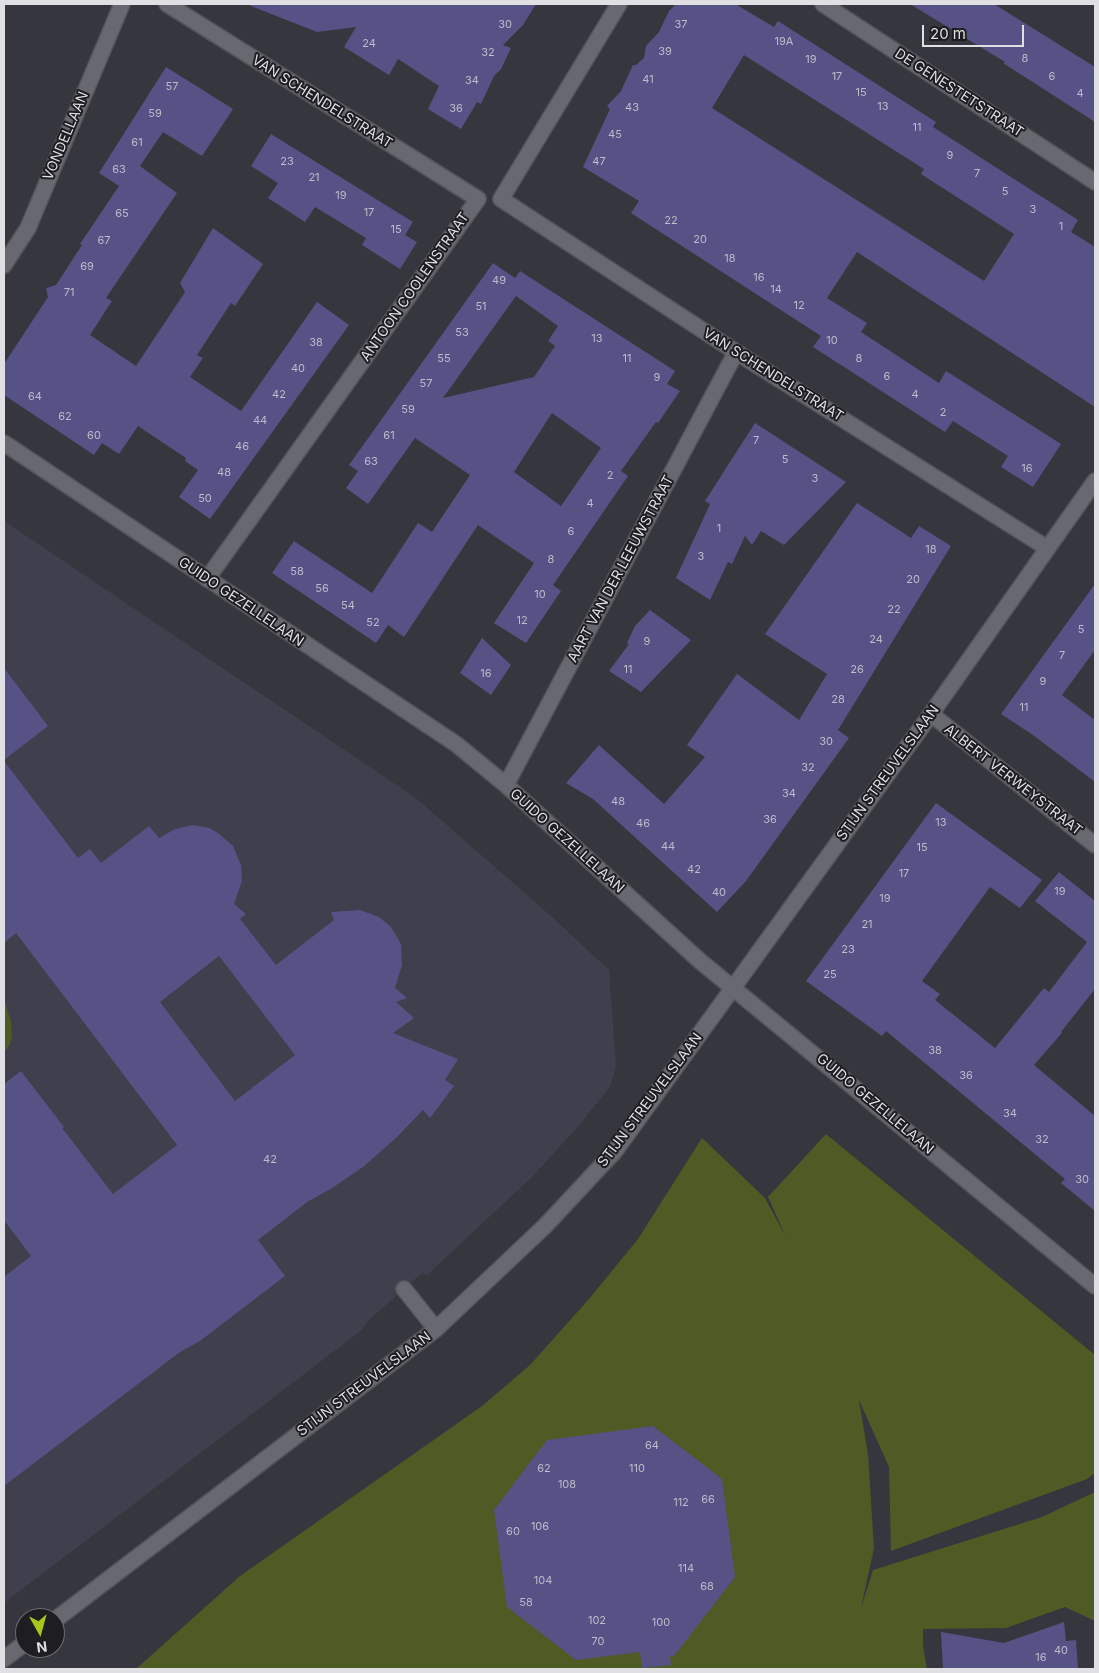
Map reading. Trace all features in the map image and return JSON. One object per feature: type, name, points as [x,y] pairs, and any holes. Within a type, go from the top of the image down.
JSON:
[{"type":"street","name":"VONDELLAAN","points":[[4,266],[28,228],[122,4]]},
{"type":"street","name":"VAN SCHENDELSTRAAT","points":[[167,4],[478,199]]},
{"type":"street","points":[[501,199],[619,4]]},
{"type":"street","name":"DE GENESTETSTRAAT","points":[[823,4],[1095,182]]},
{"type":"street","name":"ANTOON COOLENSTRAAT","points":[[207,579],[478,199],[501,199]]},
{"type":"street","name":"VAN SCHENDELSTRAAT","points":[[501,199],[736,352],[1047,548]]},
{"type":"street","name":"AART VAN DER LEEUWSTRAAT","points":[[506,785],[736,352]]},
{"type":"street","name":"GUIDO GEZELLELAAN","points":[[4,443],[456,744],[506,785],[700,961],[734,987],[1095,1286]]},
{"type":"street","name":"STIJN STREUVELSLAAN","points":[[65,1612],[436,1329],[546,1226],[615,1151],[931,714],[1095,482]]},
{"type":"street","name":"ALBERT VERWEYSTRAAT","points":[[931,714],[1095,845]]},
{"type":"street","points":[[404,1289],[436,1329]]},
{"type":"street","points":[[4,1659],[15,1651]]},
{"type":"shaded area","points":[[4,521],[416,798],[550,915],[609,970],[616,1067],[610,1087],[576,1129],[532,1177],[426,1276],[423,1272],[368,1321],[362,1330],[4,1603]]},
{"type":"green space","points":[[4,998],[11,1022],[12,1037],[4,1053]]},
{"type":"green space","points":[[826,1134],[1095,1355],[1095,1473],[1087,1479],[891,1551],[889,1467],[859,1400],[868,1454],[874,1548],[861,1608],[873,1570],[1042,1517],[1095,1492],[1095,1621],[1065,1607],[1006,1628],[923,1629],[923,1646],[927,1669],[136,1669],[240,1576],[482,1406],[530,1365],[589,1299],[638,1239],[702,1138],[765,1198],[786,1237],[768,1197]]},
{"type":"building","points":[[251,4],[536,4],[523,25],[503,45],[511,48],[501,69],[494,76],[481,104],[477,102],[461,129],[428,109],[439,86],[398,59],[389,75],[344,47],[356,27],[317,32],[251,6]]},
{"type":"building","points":[[676,4],[735,4],[774,27],[778,21],[936,122],[933,127],[1078,220],[1071,232],[1095,247],[1095,407],[857,252],[827,298],[867,323],[861,332],[939,383],[946,371],[1061,444],[1033,487],[1001,467],[1008,456],[953,421],[945,432],[813,347],[821,336],[631,213],[639,201],[583,167],[610,109],[607,106],[621,91],[633,65],[636,65],[644,58],[646,46],[659,32],[669,11]],"holes":[[[744,55],[924,169],[921,174],[1014,234],[984,281],[712,108]]]},
{"type":"building","points":[[910,4],[994,4],[1095,67],[1095,122],[1003,63],[1005,62]]},
{"type":"building","points":[[166,67],[233,109],[202,156],[163,132],[140,166],[177,193],[106,298],[112,301],[90,335],[136,366],[185,292],[180,283],[213,228],[263,264],[235,306],[231,303],[197,355],[203,358],[190,377],[241,411],[317,302],[349,325],[210,519],[179,497],[198,470],[185,461],[186,458],[138,426],[119,454],[102,443],[94,455],[4,395],[4,364],[48,297],[46,288],[56,285],[82,245],[80,244],[119,186],[99,173]]},
{"type":"building","points":[[271,134],[413,222],[405,235],[417,242],[400,269],[362,245],[366,238],[315,207],[305,222],[268,198],[278,183],[251,166]]},
{"type":"building","points":[[493,263],[515,278],[520,271],[675,371],[667,384],[680,391],[621,471],[628,476],[553,585],[561,591],[526,643],[494,623],[534,563],[478,525],[404,637],[388,625],[376,643],[272,573],[294,541],[372,593],[418,523],[432,532],[470,475],[415,438],[368,504],[346,488],[358,471],[349,465]],"holes":[[[516,296],[558,326],[548,341],[555,346],[534,377],[443,398]],[[552,413],[601,448],[561,506],[514,472]]]},
{"type":"building","points":[[755,423],[846,482],[784,545],[761,531],[752,545],[745,536],[732,564],[728,562],[710,600],[676,578],[710,504],[705,501]]},
{"type":"building","points":[[857,503],[911,538],[919,526],[951,546],[838,730],[849,738],[746,881],[717,912],[593,799],[566,783],[599,745],[664,804],[705,757],[687,745],[737,674],[799,720],[827,674],[765,634]]},
{"type":"building","points":[[1095,584],[1095,650],[1062,695],[1095,720],[1095,782],[1033,735],[1001,714]]},
{"type":"building","points":[[650,610],[691,640],[641,692],[609,671],[629,644],[627,643],[635,626]]},
{"type":"building","points":[[482,638],[511,665],[491,695],[460,673]]},
{"type":"building","points":[[4,668],[48,726],[4,760]]},
{"type":"building","points":[[4,761],[78,858],[90,849],[101,863],[149,826],[159,838],[175,829],[193,825],[209,828],[218,833],[233,846],[241,865],[242,881],[234,904],[246,914],[240,919],[276,965],[334,920],[331,912],[360,910],[379,917],[391,927],[401,944],[402,965],[395,988],[407,998],[396,1002],[414,1018],[393,1033],[458,1059],[445,1080],[454,1086],[430,1118],[423,1110],[396,1138],[363,1167],[307,1202],[258,1240],[285,1276],[200,1341],[180,1352],[4,1486],[4,1277],[31,1256],[4,1220],[4,1084],[21,1071],[113,1194],[177,1145],[16,933],[4,943]],"holes":[[[219,956],[295,1055],[235,1101],[160,1002]]]},
{"type":"building","points":[[936,803],[1042,880],[1020,908],[990,887],[922,981],[940,994],[935,1000],[995,1048],[1044,988],[1049,992],[1087,942],[1035,901],[1059,872],[1095,901],[1095,989],[1062,1033],[1034,1065],[1095,1116],[1095,1211],[1061,1183],[1065,1179],[886,1031],[882,1036],[806,981]]},
{"type":"building","points":[[653,1426],[722,1479],[735,1577],[674,1656],[670,1656],[671,1665],[642,1668],[640,1652],[576,1660],[507,1607],[494,1510],[547,1440]]},
{"type":"building","points":[[1064,1622],[1066,1641],[1076,1640],[1078,1669],[943,1669],[941,1632],[1004,1643]]}]
